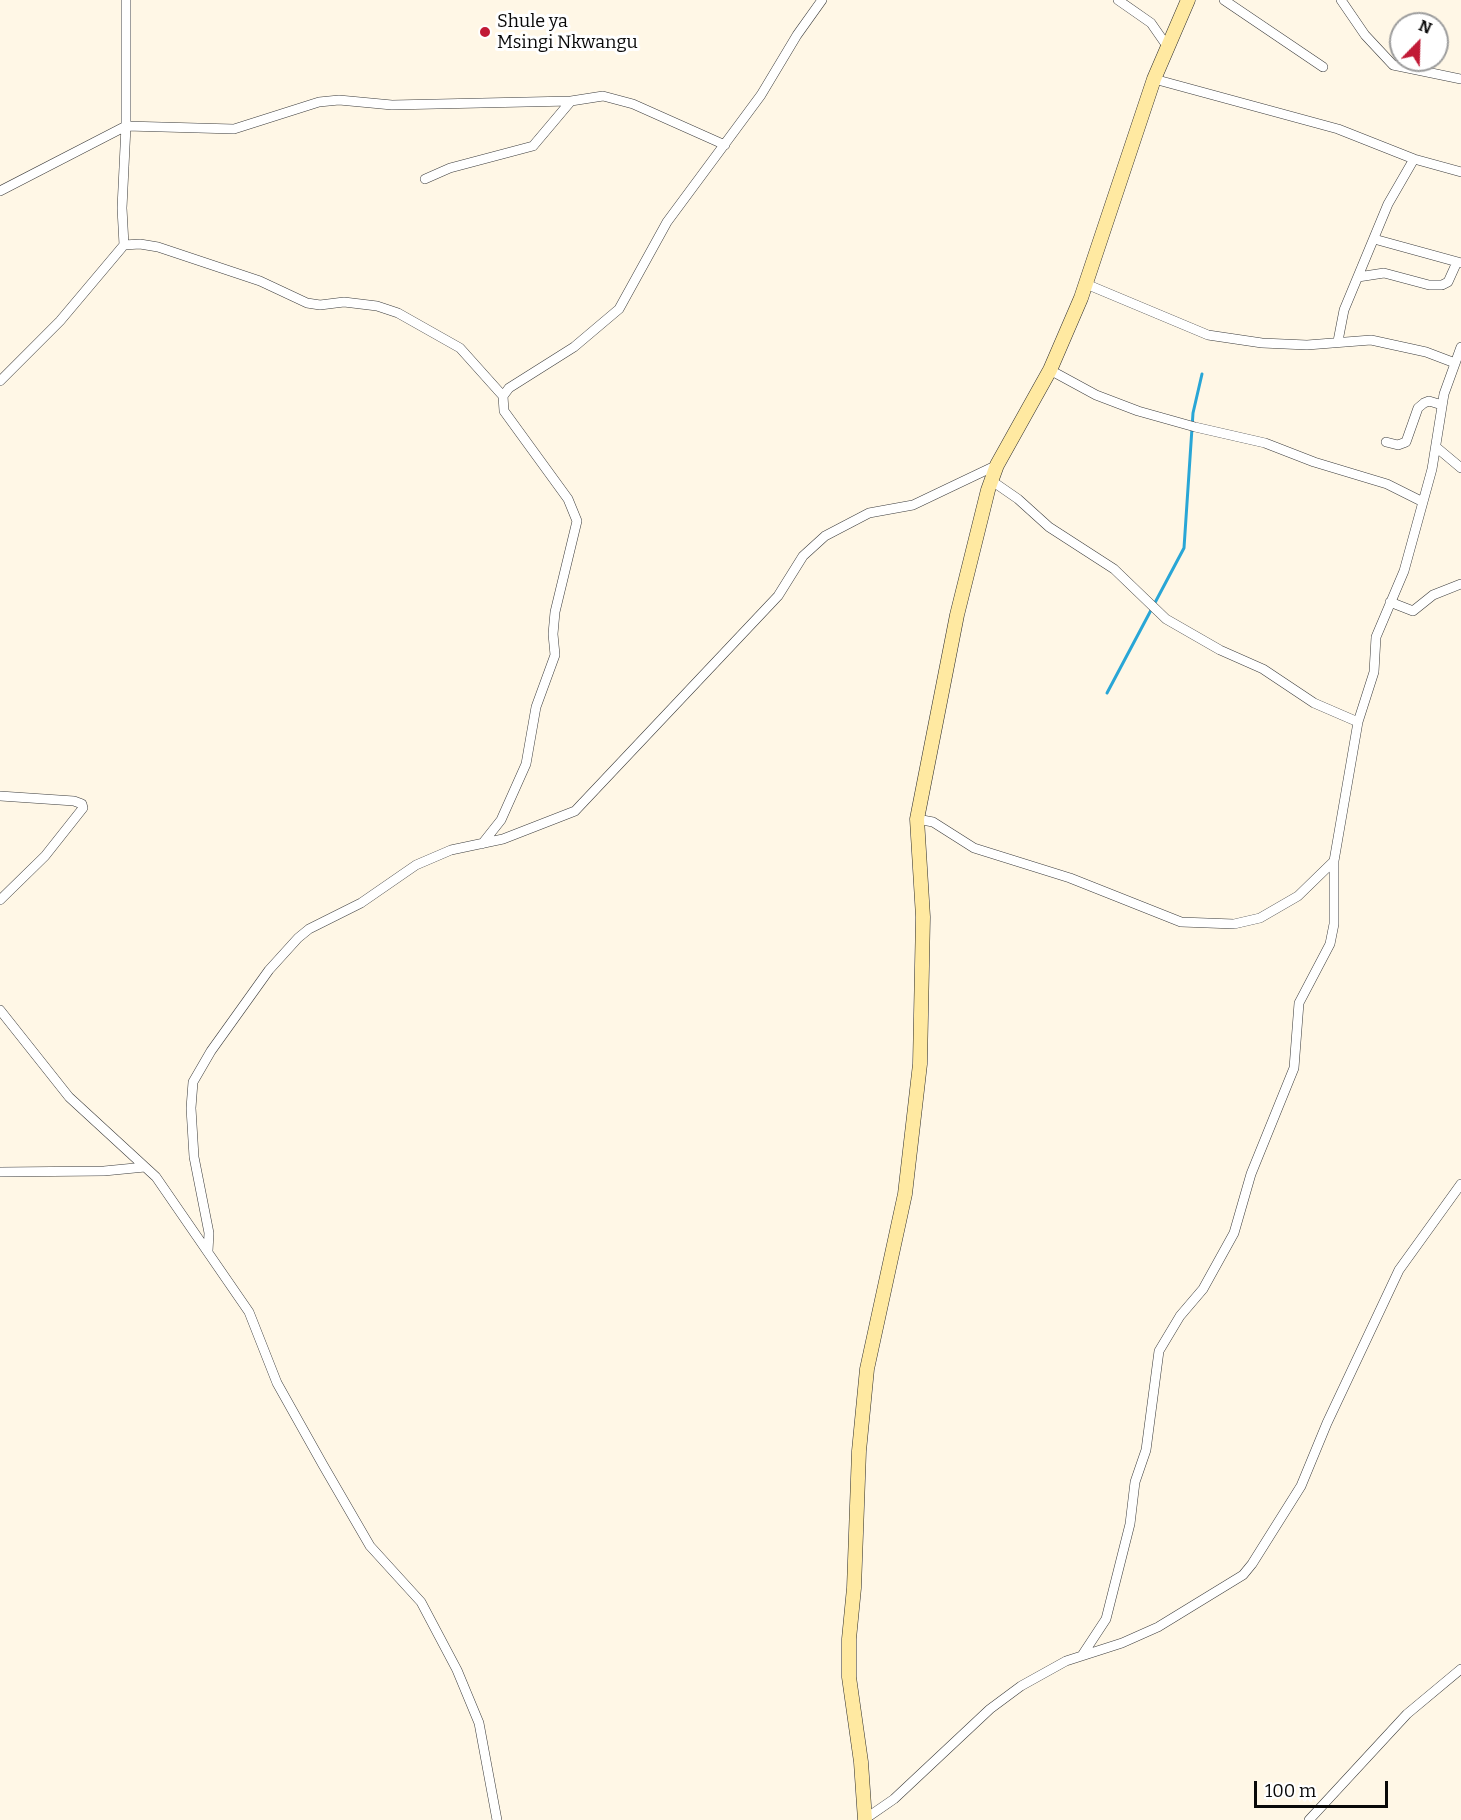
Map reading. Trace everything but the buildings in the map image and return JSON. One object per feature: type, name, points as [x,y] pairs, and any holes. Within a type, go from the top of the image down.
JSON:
[{"type":"street","points":[[0,381],[60,321],[124,245],[122,208],[126,126],[126,0]]},
{"type":"street","points":[[503,396],[509,388],[573,347],[619,309],[668,222],[762,95],[797,35],[822,0]]},
{"type":"street","points":[[1118,0],[1151,23],[1167,46]]},
{"type":"street","points":[[865,1820],[861,1762],[849,1677],[849,1639],[854,1588],[859,1451],[867,1369],[905,1194],[920,1064],[923,917],[917,819],[957,615],[997,465],[1050,370],[1086,284],[1154,79],[1188,0]]},
{"type":"street","points":[[1224,0],[1323,67]]},
{"type":"street","points":[[1341,0],[1365,36],[1393,65],[1461,79]]},
{"type":"street","points":[[1154,79],[1204,95],[1262,106],[1338,129],[1414,159],[1461,172]]},
{"type":"street","points":[[0,191],[126,126],[234,129],[319,102],[339,100],[412,105],[571,101],[612,97],[725,145]]},
{"type":"street","points":[[425,179],[468,163],[533,146],[571,101]]},
{"type":"street","points":[[1338,341],[1341,319],[1388,204],[1414,159]]},
{"type":"street","points":[[1358,277],[1384,273],[1442,285],[1449,282],[1459,262],[1374,240]]},
{"type":"street","points":[[124,245],[140,244],[168,250],[260,281],[307,303],[320,305],[344,302],[377,306],[398,313],[460,348],[503,396],[504,411],[568,499],[577,521],[555,612],[553,634],[555,655],[536,707],[526,764],[501,820],[482,844]]},
{"type":"street","points":[[1086,284],[1208,335],[1262,343],[1307,345],[1359,339],[1399,345],[1457,360]]},
{"type":"street","points":[[1083,1654],[1106,1619],[1130,1524],[1135,1482],[1146,1450],[1159,1351],[1175,1323],[1203,1289],[1234,1233],[1251,1174],[1291,1078],[1295,1059],[1299,1003],[1328,951],[1332,936],[1334,861],[1358,722],[1374,672],[1379,626],[1404,571],[1436,447],[1442,405],[1461,347]]},
{"type":"street","points":[[1050,370],[1096,395],[1195,428],[1265,443],[1314,462],[1388,484],[1423,501]]},
{"type":"street","points":[[1386,442],[1398,445],[1406,442],[1418,408],[1424,403],[1429,401],[1442,405]]},
{"type":"street","points":[[1436,447],[1461,468]]},
{"type":"street","points":[[208,1251],[209,1233],[194,1157],[191,1095],[193,1082],[211,1051],[269,970],[309,930],[361,903],[416,865],[451,850],[482,844],[543,825],[575,812],[778,596],[803,556],[825,536],[869,513],[913,505],[997,465]]},
{"type":"street","points":[[992,481],[1018,499],[1049,527],[1114,569],[1166,619],[1220,650],[1263,669],[1314,703],[1358,722]]},
{"type":"street","points":[[1390,602],[1413,611],[1433,595],[1461,584]]},
{"type":"street","points":[[0,796],[74,801],[82,804],[83,808],[45,856],[0,900]]},
{"type":"street","points":[[917,819],[933,822],[974,848],[1070,878],[1181,922],[1234,924],[1260,918],[1298,897],[1334,861]]},
{"type":"street","points":[[0,1010],[69,1097],[156,1177],[249,1312],[287,1404],[370,1546],[421,1602],[438,1631],[479,1723],[497,1820]]},
{"type":"street","points":[[0,1172],[104,1171],[145,1167]]},
{"type":"street","points":[[865,1820],[894,1799],[1005,1696],[1039,1675],[1083,1654],[1122,1643],[1158,1627],[1234,1582],[1252,1564],[1301,1486],[1327,1423],[1399,1270],[1461,1184]]},
{"type":"street","points":[[1309,1820],[1407,1714],[1461,1669]]},
{"type":"waterway","points":[[1107,693],[1184,548],[1193,413],[1202,374]]},
{"type":"place","name":"Shule ya Msingi Nkwangu","points":[[485,32]]}]
